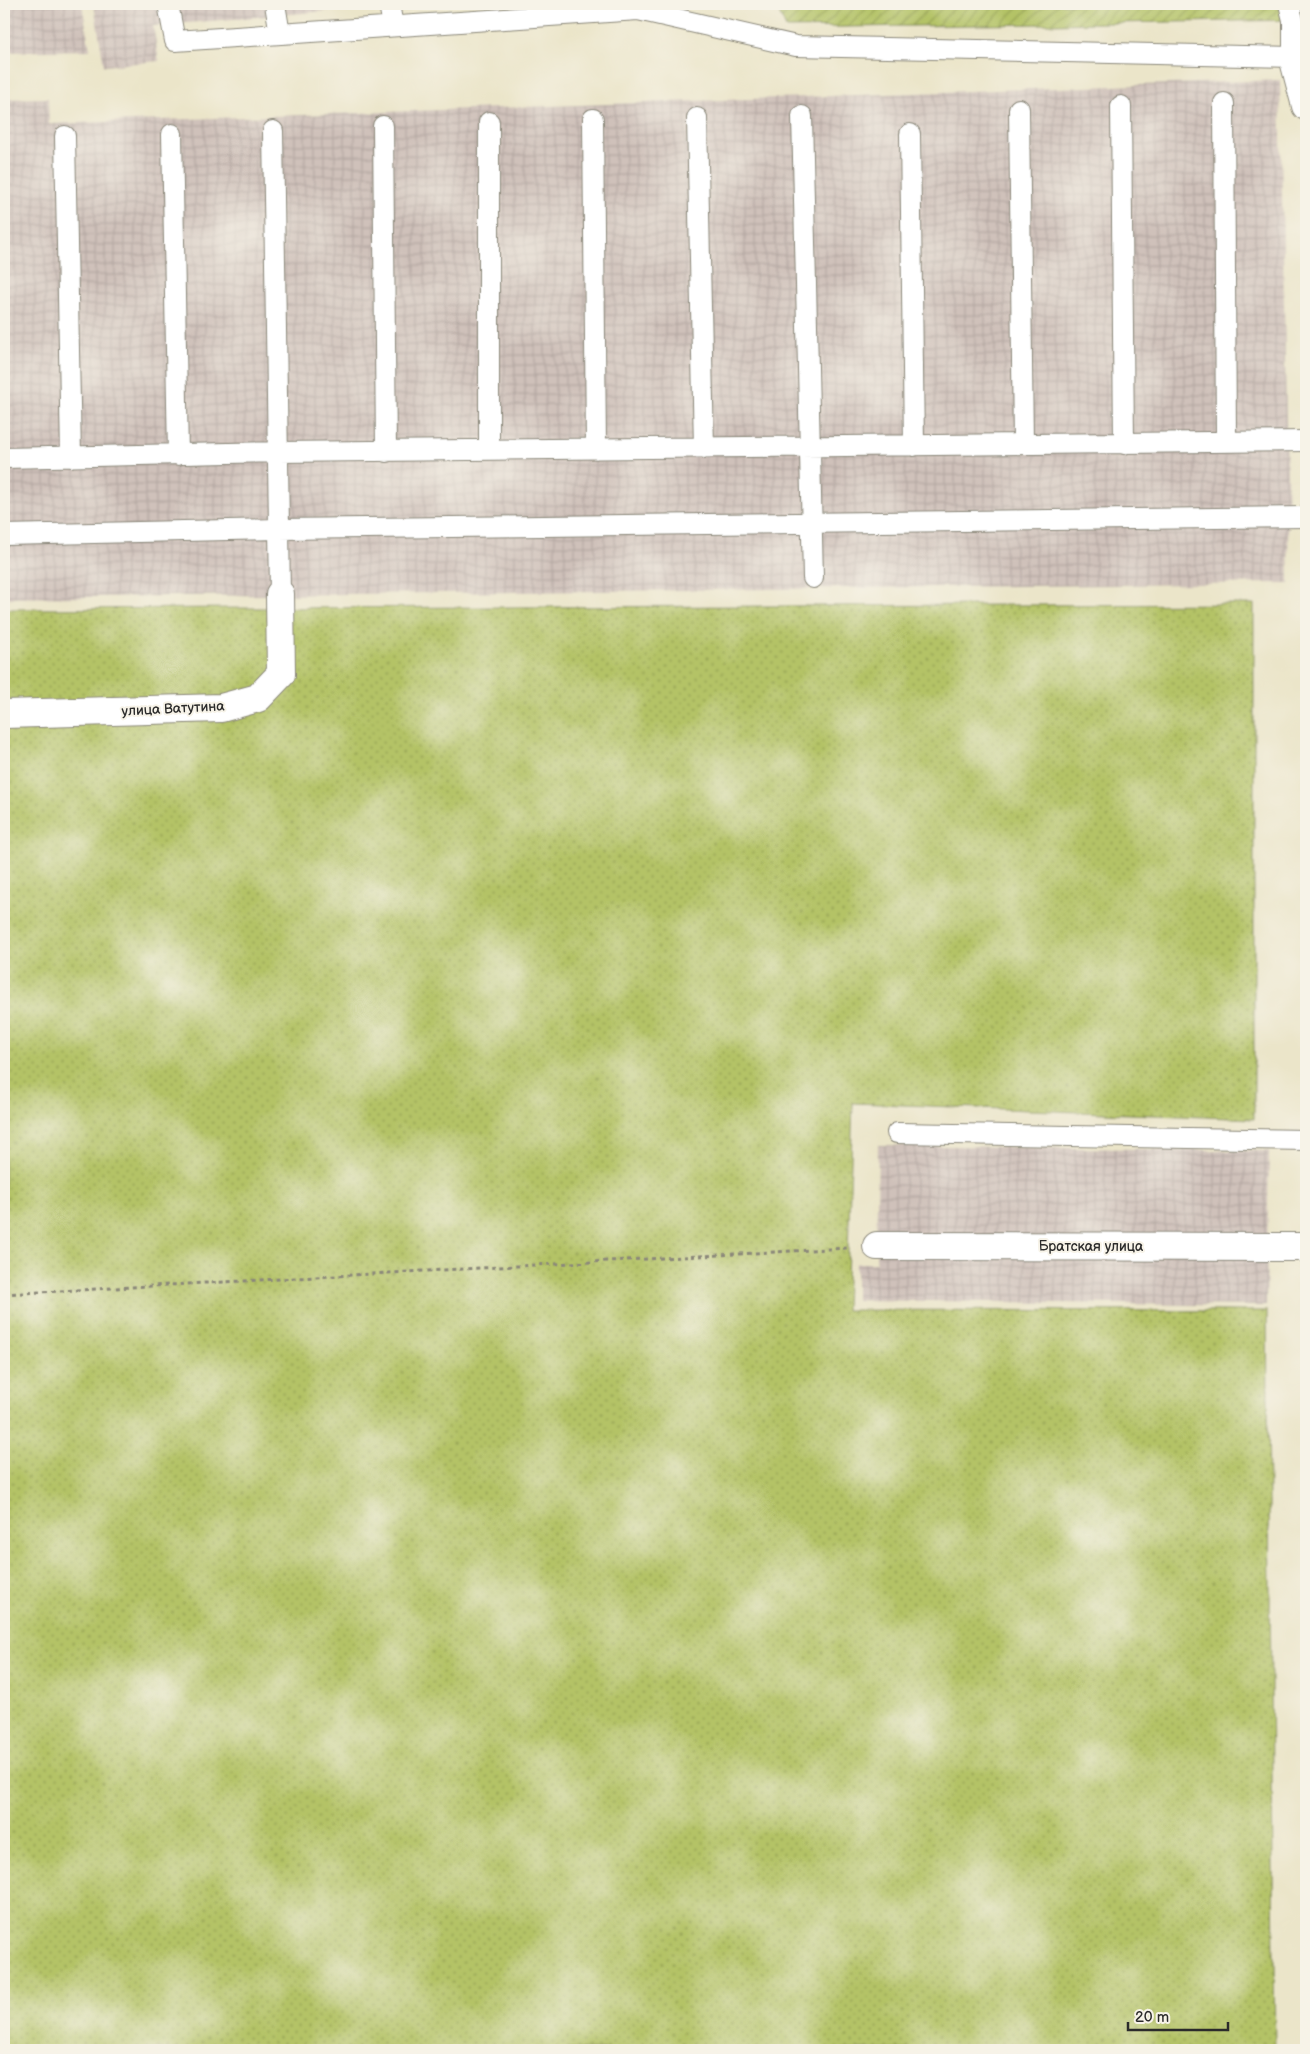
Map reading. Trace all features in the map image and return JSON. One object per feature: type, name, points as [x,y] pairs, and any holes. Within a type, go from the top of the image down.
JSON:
[{"type":"street","points":[[1293,57],[1306,106]]},
{"type":"street","name":"улица Ватутина","points":[[4,714],[221,708],[258,698],[281,674],[280,594]]},
{"type":"street","name":"Братская улица","points":[[876,1246],[1306,1247]]},
{"type":"lane","points":[[168,4],[175,41],[393,26],[503,12],[606,8],[638,10],[796,46],[1293,57],[1294,20],[1289,4]]},
{"type":"lane","points":[[275,4],[280,34]]},
{"type":"lane","points":[[389,4],[393,26]]},
{"type":"lane","points":[[1224,103],[1226,442]]},
{"type":"lane","points":[[1121,106],[1124,444]]},
{"type":"lane","points":[[1019,109],[1023,444]]},
{"type":"lane","points":[[802,116],[813,578]]},
{"type":"lane","points":[[697,118],[704,448]]},
{"type":"lane","points":[[592,119],[596,449]]},
{"type":"lane","points":[[489,122],[489,450]]},
{"type":"lane","points":[[383,126],[386,452]]},
{"type":"lane","points":[[274,131],[280,594]]},
{"type":"lane","points":[[172,134],[178,455]]},
{"type":"lane","points":[[910,134],[914,446]]},
{"type":"lane","points":[[65,136],[71,457]]},
{"type":"lane","points":[[4,458],[278,452],[1306,441]]},
{"type":"lane","points":[[4,535],[279,529],[1306,517]]},
{"type":"lane","points":[[897,1134],[1306,1140]]},
{"type":"path","points":[[4,1294],[876,1246]]},
{"type":"shaded area","points":[[4,4],[82,4],[90,50],[4,52]]},
{"type":"shaded area","points":[[94,4],[406,4],[153,26],[159,61],[104,66]]},
{"type":"shaded area","points":[[1280,80],[1289,583],[4,598],[4,99],[48,98],[49,124]]},
{"type":"shaded area","points":[[878,1145],[1269,1151],[1266,1306],[856,1300],[856,1263],[876,1263]]},
{"type":"green space","points":[[775,4],[1306,4],[1306,20],[786,28]]},
{"type":"green space","points":[[1254,604],[1254,1119],[853,1103],[846,1310],[1267,1311],[1275,2050],[4,2050],[4,609]]}]
